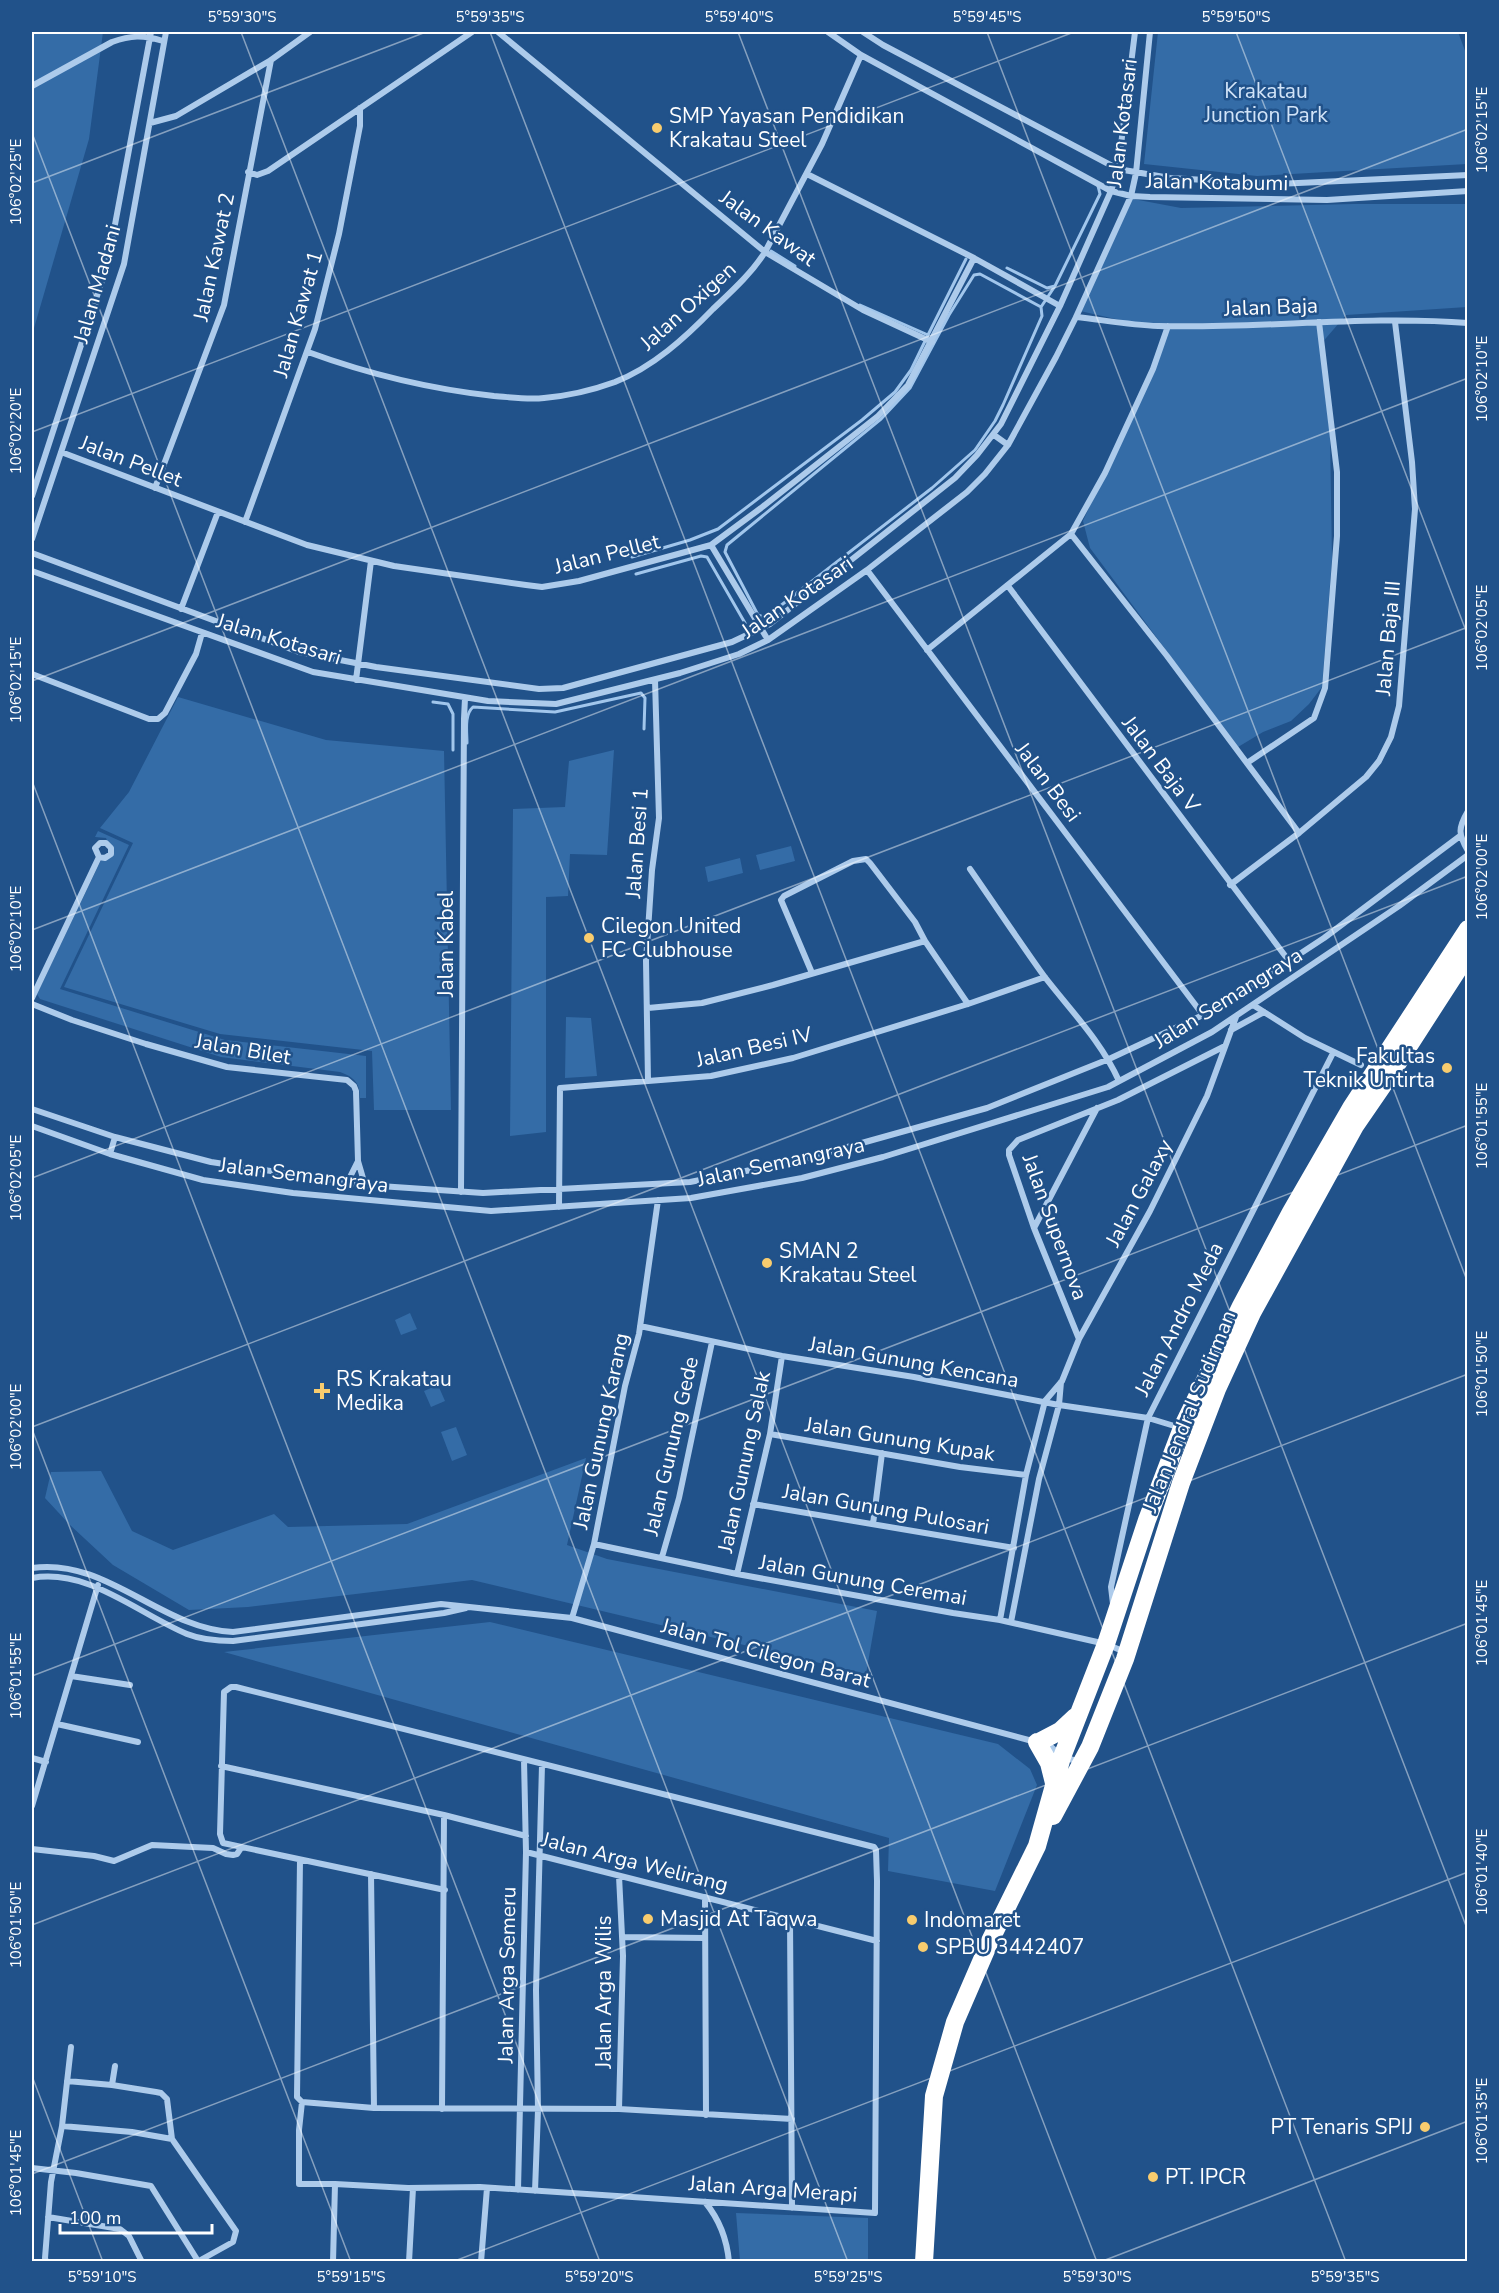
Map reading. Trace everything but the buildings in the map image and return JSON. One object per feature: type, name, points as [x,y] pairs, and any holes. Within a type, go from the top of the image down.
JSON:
[{"type":"highway","points":[[924,2262],[934,2096],[939,2073],[955,2022],[990,1941],[1037,1846],[1064,1750],[1106,1644],[1147,1520],[1182,1428],[1241,1306],[1291,1212],[1351,1108],[1467,929]]},
{"type":"highway","name":"Jalan Jendral Sudirman","points":[[1037,1846],[1085,1754],[1126,1652],[1181,1483],[1217,1389],[1252,1313],[1355,1126],[1389,1078],[1467,954]]},
{"type":"highway","points":[[1054,1783],[1041,1743],[1064,1728],[1079,1714]]},
{"type":"street","name":"Jalan Madani","points":[[32,539],[124,264],[165,32]]},
{"type":"street","points":[[150,123],[176,116],[271,60],[310,32]]},
{"type":"street","points":[[248,172],[257,175],[268,171],[472,32]]},
{"type":"street","name":"Jalan Kawat","points":[[498,32],[765,252],[833,294],[928,339]]},
{"type":"street","name":"Jalan Kotabumi","points":[[828,32],[861,55],[1112,192],[1131,196],[1288,200],[1467,191]]},
{"type":"street","name":"Jalan Kotabumi","points":[[863,32],[883,45],[1118,169],[1170,178],[1277,184],[1467,175]]},
{"type":"street","name":"Jalan Kotasari","points":[[32,553],[300,652],[359,664],[539,689],[563,688],[732,642],[779,618],[955,478],[994,435],[1112,192],[1118,169],[1135,32]]},
{"type":"street","name":"Jalan Kotasari","points":[[32,571],[313,672],[465,698],[556,704],[655,680],[739,654],[768,640],[867,570],[967,492],[1008,445],[1076,317],[1131,196],[1136,173],[1150,32]]},
{"type":"street","points":[[32,86],[112,42],[135,34],[151,34],[163,41]]},
{"type":"street","name":"Jalan Madani","points":[[32,496],[108,262],[151,34]]},
{"type":"street","name":"Jalan Oxigen","points":[[308,352],[355,369],[476,394],[524,399],[543,399],[614,382],[646,366],[702,321],[754,269],[822,144],[861,55]]},
{"type":"street","name":"Jalan Kawat 2","points":[[155,488],[221,315],[271,60]]},
{"type":"street","name":"Jalan Kawat 1","points":[[245,522],[308,352],[341,223],[360,126],[360,108]]},
{"type":"street","points":[[807,174],[974,258],[1058,305]]},
{"type":"street","name":"Jalan Pellet","points":[[61,452],[307,545],[371,561],[542,587],[579,581],[711,545],[878,416],[908,385],[928,339],[974,258]]},
{"type":"street","name":"Jalan Baja","points":[[1076,317],[1168,326],[1319,322],[1467,323]]},
{"type":"street","points":[[1247,763],[1314,718],[1325,688],[1337,536],[1337,472],[1319,322]]},
{"type":"street","name":"Jalan Baja III","points":[[1230,885],[1348,793],[1379,761],[1391,737],[1399,706],[1414,509],[1412,462],[1395,322]]},
{"type":"street","points":[[927,650],[1071,534],[1105,473],[1153,369],[1168,326]]},
{"type":"street","points":[[994,435],[1008,445]]},
{"type":"street","points":[[181,609],[218,512]]},
{"type":"street","points":[[1071,534],[1167,656],[1299,833]]},
{"type":"street","points":[[711,545],[768,640]]},
{"type":"street","points":[[356,680],[371,561]]},
{"type":"street","name":"Jalan Besi","points":[[867,570],[1203,1015]]},
{"type":"street","name":"Jalan Baja V","points":[[1008,586],[1289,961]]},
{"type":"street","points":[[32,674],[149,719],[158,719],[165,714],[196,654],[202,633]]},
{"type":"street","name":"Jalan Besi 1","points":[[648,1081],[646,961],[652,870],[659,818],[655,680]]},
{"type":"street","name":"Jalan Kabel","points":[[461,1192],[465,698]]},
{"type":"street","points":[[1467,811],[1462,821],[1460,836],[1467,853]]},
{"type":"street","name":"Jalan Semangraya","points":[[32,1109],[115,1137],[212,1162],[365,1185],[483,1193],[690,1182],[801,1160],[987,1108],[1109,1059],[1203,1015],[1289,961],[1324,938],[1460,836]]},
{"type":"street","name":"Jalan Semangraya","points":[[32,1126],[110,1154],[202,1180],[293,1193],[491,1211],[710,1195],[802,1178],[1088,1094],[1119,1081],[1212,1032],[1237,1016],[1399,906],[1467,853]]},
{"type":"street","points":[[32,998],[99,857]]},
{"type":"street","points":[[812,974],[781,900],[784,896],[861,859],[870,862],[915,922],[925,941],[969,1004]]},
{"type":"street","points":[[970,869],[1045,976],[1109,1059],[1119,1081]]},
{"type":"street","points":[[648,1008],[702,1003],[925,941]]},
{"type":"street","name":"Jalan Besi IV","points":[[558,1188],[560,1088],[711,1076],[793,1058],[969,1004],[1045,976]]},
{"type":"street","name":"Jalan Bilet","points":[[32,1004],[93,1027],[227,1067],[347,1080],[356,1091],[358,1161],[365,1185]]},
{"type":"street","points":[[1253,1005],[1305,1038],[1361,1065]]},
{"type":"street","points":[[1231,1031],[1264,1012]]},
{"type":"street","name":"Jalan Galaxy","points":[[1011,1622],[1039,1479],[1059,1405],[1062,1381],[1079,1340],[1150,1211],[1207,1096],[1237,1016]]},
{"type":"street","points":[[1034,1228],[1097,1108],[1118,1100],[1225,1046]]},
{"type":"street","name":"Jalan Andro Meda","points":[[1114,1619],[1112,1587],[1148,1418],[1333,1053]]},
{"type":"street","name":"Jalan Supernova","points":[[1079,1340],[1034,1228],[1009,1155],[1009,1149],[1018,1140],[1097,1108]]},
{"type":"street","points":[[110,1154],[115,1137]]},
{"type":"street","points":[[347,1183],[358,1161]]},
{"type":"street","points":[[558,1188],[559,1207]]},
{"type":"street","name":"Jalan Gunung Karang","points":[[572,1618],[594,1544],[625,1386],[640,1326],[658,1200]]},
{"type":"street","name":"Jalan Gunung Kencana","points":[[640,1326],[782,1356],[1059,1405],[1148,1418],[1182,1428]]},
{"type":"street","name":"Jalan Gunung Gede","points":[[662,1557],[679,1498],[712,1342]]},
{"type":"street","name":"Jalan Gunung Salak","points":[[737,1574],[770,1434],[782,1356]]},
{"type":"street","name":"Jalan Galaxy","points":[[1000,1620],[1026,1475],[1045,1401],[1062,1381]]},
{"type":"street","name":"Jalan Gunung Kupak","points":[[770,1434],[1026,1475]]},
{"type":"street","points":[[873,1524],[882,1453]]},
{"type":"street","name":"Jalan Gunung Pulosari","points":[[753,1504],[1014,1548]]},
{"type":"street","name":"Jalan Gunung Ceremai","points":[[594,1544],[737,1574],[1011,1622],[1106,1644],[1126,1652]]},
{"type":"street","name":"Jalan Tol Cilegon Barat","points":[[32,1568],[45,1566],[69,1569],[100,1579],[190,1623],[217,1632],[233,1632],[441,1604],[572,1618],[1041,1743]]},
{"type":"street","points":[[32,1578],[65,1578],[96,1588],[187,1634],[214,1641],[233,1641],[444,1613],[472,1606]]},
{"type":"street","points":[[32,1806],[100,1579]]},
{"type":"street","points":[[71,1676],[130,1685]]},
{"type":"street","points":[[445,1890],[223,1843],[221,1839],[221,1766],[224,1692],[231,1687],[236,1687],[542,1765]]},
{"type":"street","points":[[57,1724],[138,1742]]},
{"type":"street","points":[[1041,1743],[1085,1754]]},
{"type":"street","points":[[1041,1743],[1085,1754]]},
{"type":"street","points":[[32,1758],[46,1762]]},
{"type":"street","name":"Jalan Arga Semeru","points":[[518,2190],[526,1851],[524,1760]]},
{"type":"street","name":"Jalan Arga Merapi","points":[[302,2102],[299,2130],[299,2184],[487,2188],[875,2212],[876,1850],[871,1845],[542,1765]]},
{"type":"street","name":"Jalan Arga Semeru","points":[[535,2191],[538,2110],[536,1990],[542,1765]]},
{"type":"street","points":[[221,1766],[444,1815],[526,1836]]},
{"type":"street","points":[[442,2109],[444,1815]]},
{"type":"street","points":[[32,1850],[94,1856],[114,1861],[152,1845],[213,1848],[233,1855],[237,1854],[241,1848]]},
{"type":"street","name":"Jalan Arga Welirang","points":[[526,1851],[877,1941]]},
{"type":"street","points":[[300,1860],[297,2097],[302,2102],[374,2108],[619,2109],[792,2119]]},
{"type":"street","points":[[371,1874],[374,2108]]},
{"type":"street","name":"Jalan Arga Wilis","points":[[619,1876],[622,1937],[619,2109]]},
{"type":"street","points":[[705,1897],[706,2115]]},
{"type":"street","points":[[790,1920],[792,2208]]},
{"type":"street","points":[[622,1937],[704,1938]]},
{"type":"street","points":[[46,2262],[52,2171],[62,2126],[71,2047]]},
{"type":"street","points":[[112,2085],[115,2066]]},
{"type":"street","points":[[32,2168],[87,2174],[151,2186],[198,2261],[235,2239],[236,2231],[172,2139],[165,2096],[156,2092],[112,2085],[67,2081]]},
{"type":"street","points":[[62,2126],[132,2132],[172,2139]]},
{"type":"street","points":[[333,2262],[335,2184]]},
{"type":"street","points":[[409,2262],[413,2188]]},
{"type":"street","points":[[481,2262],[487,2188]]},
{"type":"street","points":[[705,2202],[714,2214],[722,2232],[729,2262]]},
{"type":"street","points":[[48,2217],[120,2229],[129,2236],[142,2262]]},
{"type":"green space","points":[[32,32],[103,32],[89,139],[32,335]]},
{"type":"green space","name":"Krakatau Junction Park","points":[[1158,32],[1458,32],[1467,56],[1467,164],[1257,176],[1144,164]]},
{"type":"green space","points":[[1128,198],[1181,208],[1467,204],[1467,307],[1346,315],[1320,345],[1330,436],[1332,559],[1322,687],[1309,704],[1291,721],[1263,732],[1238,747],[1090,548],[1083,521],[1169,331],[1080,311]]},
{"type":"green space","points":[[178,697],[326,740],[444,751],[451,1110],[374,1110],[372,1051],[220,1034],[64,987],[133,843],[100,828],[129,792]]},
{"type":"green space","points":[[614,750],[607,855],[570,854],[568,896],[546,897],[546,1132],[510,1136],[513,809],[565,807],[569,761]]},
{"type":"green space","points":[[98,831],[129,845],[60,989],[225,1040],[366,1056],[366,1098],[360,1098],[359,1088],[352,1078],[340,1072],[221,1057],[40,999],[37,994],[102,858],[106,857],[110,848],[106,838],[95,837]]},
{"type":"green space","points":[[791,846],[795,861],[760,870],[756,855]]},
{"type":"green space","points":[[740,858],[743,873],[708,882],[705,867]]},
{"type":"green space","points":[[566,1017],[591,1018],[597,1076],[565,1078]]},
{"type":"green space","points":[[410,1313],[417,1329],[401,1335],[395,1320]]},
{"type":"green space","points":[[438,1385],[445,1401],[431,1407],[424,1391]]},
{"type":"green space","points":[[456,1427],[467,1455],[452,1461],[441,1432]]},
{"type":"green space","points":[[586,1458],[567,1545],[607,1559],[877,1611],[866,1674],[472,1580],[248,1607],[189,1610],[113,1565],[45,1498],[51,1472],[101,1471],[132,1531],[173,1550],[274,1514],[288,1527],[407,1524]]},
{"type":"green space","points":[[490,1622],[998,1744],[1030,1769],[1037,1785],[995,1891],[888,1871],[889,1838],[224,1652]]},
{"type":"green space","points":[[736,2213],[868,2218],[868,2261],[740,2261]]},
{"type":"waterway","points":[[1007,268],[1047,288],[1055,286],[1100,194],[1098,186]]},
{"type":"waterway","points":[[771,251],[795,266]]},
{"type":"waterway","points":[[860,305],[928,335],[966,259]]},
{"type":"waterway","points":[[1041,307],[980,274],[974,275],[949,315],[910,388],[881,419],[727,545],[725,552],[758,615],[763,617],[775,610],[932,488],[975,450],[1003,405],[1042,316],[1041,307],[1055,286]]},
{"type":"waterway","points":[[632,557],[718,529],[862,420],[895,392],[911,370],[928,335]]},
{"type":"waterway","points":[[636,574],[701,556],[707,557],[745,623]]},
{"type":"waterway","points":[[467,743],[467,719],[473,707],[555,712],[641,693],[645,698],[644,729]]},
{"type":"waterway","points":[[433,702],[448,704],[453,714],[453,750]]},
{"type":"place","name":"SMP Yayasan Pendidikan Krakatau Steel","points":[[657,128]]},
{"type":"place","name":"Cilegon United FC Clubhouse","points":[[589,938]]},
{"type":"place","name":"Fakultas Teknik Untirta","points":[[1447,1068]]},
{"type":"place","name":"SMAN 2 Krakatau Steel","points":[[767,1263]]},
{"type":"place","name":"RS Krakatau Medika","points":[[322,1391]]},
{"type":"place","name":"Masjid At Taqwa","points":[[648,1919]]},
{"type":"place","name":"Indomaret","points":[[912,1920]]},
{"type":"place","name":"SPBU 3442407","points":[[923,1947]]},
{"type":"place","name":"PT Tenaris SPIJ","points":[[1425,2127]]},
{"type":"place","name":"PT. IPCR","points":[[1153,2177]]}]
